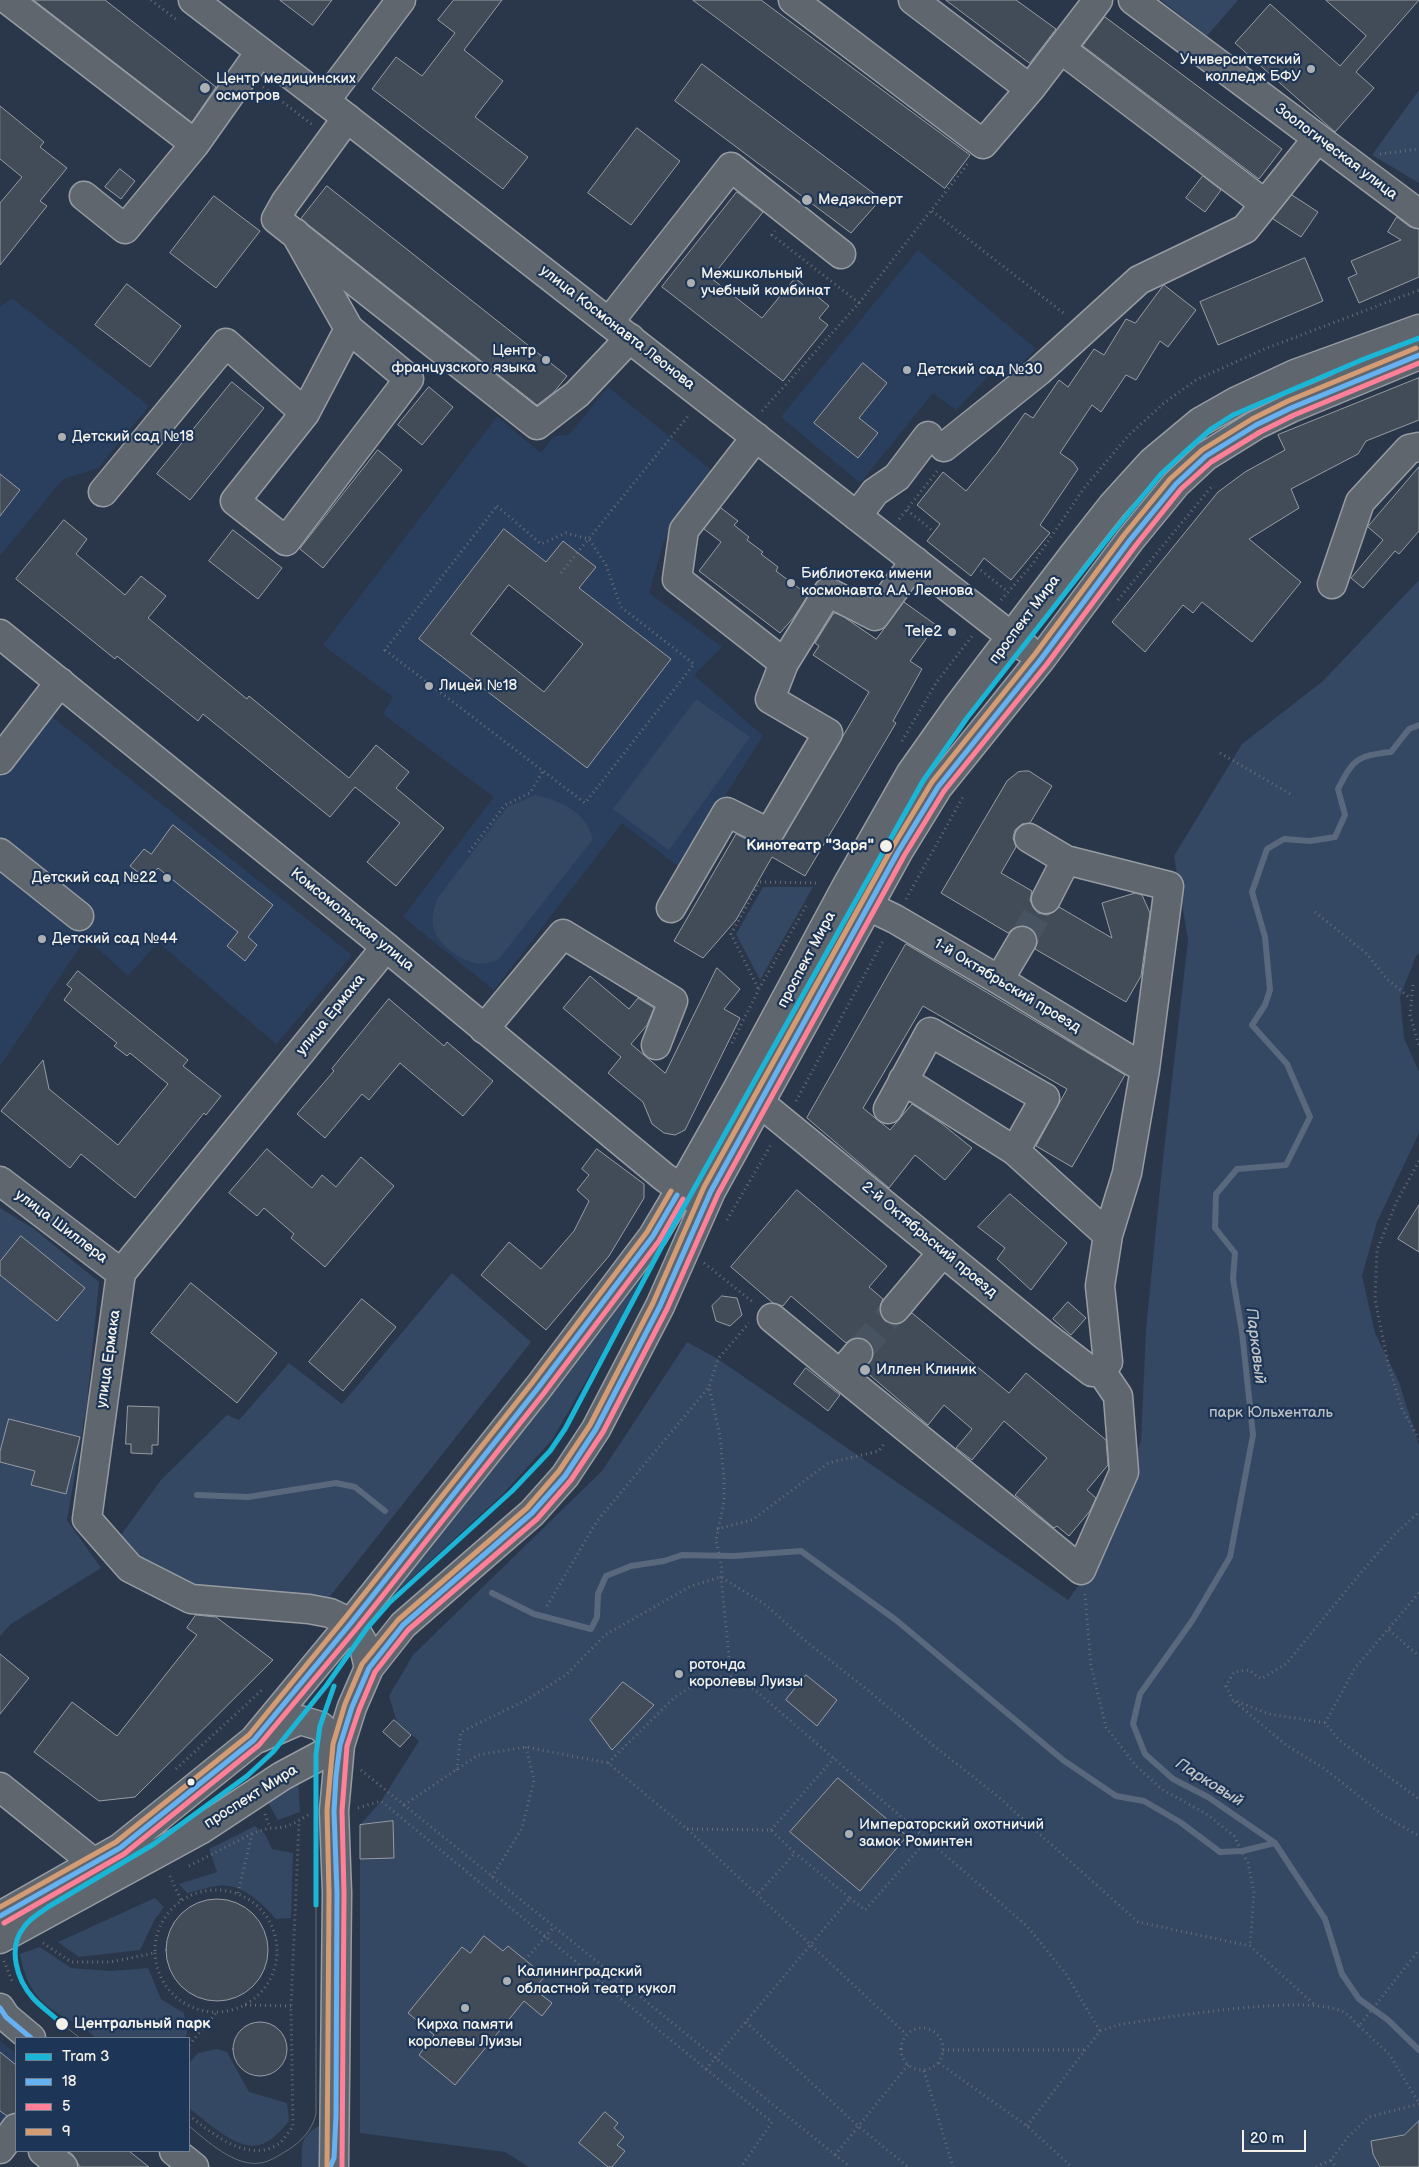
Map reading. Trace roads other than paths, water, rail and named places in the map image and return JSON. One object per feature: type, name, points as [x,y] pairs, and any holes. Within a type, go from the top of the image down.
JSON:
[{"type":"main road","points":[[8,0],[195,144]]},
{"type":"main road","name":"улица Космонавта Леонова","points":[[192,0],[347,118],[1041,659]]},
{"type":"main road","points":[[325,101],[401,0]]},
{"type":"main road","points":[[793,0],[983,144],[1030,89],[1098,0]]},
{"type":"main road","points":[[914,0],[1030,89]]},
{"type":"main road","name":"Зоологическая улица","points":[[1132,0],[1419,214]]},
{"type":"main road","points":[[1061,48],[1265,204]]},
{"type":"main road","points":[[84,196],[125,229],[195,144],[260,52]]},
{"type":"main road","points":[[347,118],[284,204],[276,219],[537,425],[577,394],[731,167],[841,254]]},
{"type":"main road","points":[[857,516],[876,492],[897,477],[936,441],[1039,372],[1139,280],[1246,229],[1317,139]]},
{"type":"main road","points":[[295,233],[349,329],[408,379],[286,541],[235,502],[305,413],[349,329]]},
{"type":"main road","name":"проспект Мира","points":[[0,1916],[120,1848],[254,1740],[351,1624],[538,1388],[653,1236],[737,1090],[845,889],[911,774],[957,708],[1112,506],[1152,462],[1200,422],[1237,400],[1295,374],[1419,329]]},
{"type":"main road","points":[[103,492],[226,343],[305,413]]},
{"type":"main road","name":"проспект Мира","points":[[1,1948],[200,1830],[282,1776],[340,1745],[352,1707],[369,1668],[403,1625],[532,1513],[565,1476],[596,1429],[660,1306],[716,1213],[759,1102],[898,852],[938,787],[1041,659],[1130,540],[1176,484],[1206,456],[1256,425],[1291,408],[1419,355]]},
{"type":"main road","points":[[756,437],[684,530],[677,579],[784,663]]},
{"type":"main road","points":[[1332,584],[1360,502],[1409,449],[1419,448]]},
{"type":"main road","points":[[671,908],[728,812],[769,833],[828,733],[770,699],[784,663],[828,592],[875,616],[915,562]]},
{"type":"main road","name":"Комсомольская улица","points":[[0,634],[681,1189],[716,1213]]},
{"type":"main road","points":[[0,760],[60,682]]},
{"type":"main road","points":[[763,1317],[840,1374],[1081,1570],[1124,1472],[1118,1396],[1101,1371],[1108,1362],[1100,1286],[1108,1235],[1127,1174],[1145,1069],[1169,886],[1066,860],[1029,838]]},
{"type":"main road","points":[[0,853],[79,916]]},
{"type":"main road","points":[[1046,899],[1066,860]]},
{"type":"main road","name":"1-й Октябрьский проезд","points":[[868,906],[895,919],[999,980],[1145,1069]]},
{"type":"main road","points":[[484,1029],[563,934],[673,1001],[656,1045]]},
{"type":"main road","points":[[999,980],[1022,941]]},
{"type":"main road","name":"улица Ермака","points":[[351,1624],[330,1612],[191,1599],[130,1568],[87,1519],[121,1273],[386,947]]},
{"type":"main road","points":[[888,1109],[930,1032],[1045,1098],[1015,1151]]},
{"type":"main road","points":[[903,1080],[1015,1151],[1108,1235]]},
{"type":"main road","name":"2-й Октябрьский проезд","points":[[759,1102],[1092,1372],[1101,1371]]},
{"type":"main road","name":"улица Шиллера","points":[[0,1181],[121,1273]]},
{"type":"main road","points":[[895,1309],[943,1252]]},
{"type":"main road","points":[[840,1374],[858,1353]]},
{"type":"main road","points":[[351,1624],[363,1643],[369,1668]]},
{"type":"main road","points":[[254,1740],[300,1720],[320,1726],[340,1745],[334,1811],[337,1902],[333,2164]]},
{"type":"main road","points":[[0,1787],[94,1863]]},
{"type":"main road","points":[[0,2008],[6,2017],[30,2037]]},
{"type":"main road","points":[[0,2149],[15,2129]]},
{"type":"main road","points":[[44,2152],[63,2167]]},
{"type":"main road","points":[[175,2152],[194,2167]]},
{"type":"waterway","name":"Парковый","points":[[1419,725],[1409,729],[1391,752],[1364,757],[1358,760],[1348,771],[1338,789],[1345,815],[1335,837],[1310,841],[1284,839],[1267,849],[1252,892],[1265,937],[1270,990],[1265,1005],[1252,1025],[1287,1064],[1310,1117],[1286,1165],[1237,1169],[1216,1194],[1215,1228],[1235,1253],[1233,1279],[1242,1332],[1253,1435],[1230,1557],[1192,1621],[1140,1694],[1133,1724],[1145,1754],[1173,1779],[1208,1797],[1275,1843],[1325,1919],[1342,1974],[1359,1999],[1388,2020],[1419,2050]]},
{"type":"waterway","points":[[197,1495],[248,1497],[336,1483],[355,1487],[385,1511]]},
{"type":"waterway","points":[[492,1593],[534,1614],[591,1629],[597,1617],[598,1594],[606,1576],[631,1566],[664,1561],[682,1555],[734,1556],[801,1551],[896,1620],[1063,1760],[1116,1796],[1144,1801],[1180,1822],[1220,1852],[1242,1851],[1275,1843]]},
{"type":"tunnel","points":[[1022,941],[1046,899]]},
{"type":"tunnel","points":[[858,1353],[895,1309]]},
{"type":"tram line","name":"3","points":[[62,2024],[33,1998],[22,1982],[15,1954],[19,1935],[26,1924],[48,1907],[154,1844],[247,1776],[273,1752],[326,1686],[367,1628],[389,1603],[512,1491],[550,1451],[565,1429],[663,1244],[923,781],[967,718],[1113,532],[1161,474],[1211,429],[1233,415],[1364,359],[1419,338]]},
{"type":"tram line","name":"3","points":[[316,1905],[316,1754],[320,1726],[334,1686]]},
{"type":"tram line","points":[[190,2127],[222,2152],[241,2161],[251,2163],[260,2163],[274,2158],[298,2143],[309,2130],[316,2114],[316,1905]]},
{"type":"tram line","points":[[62,2024],[79,2037]]},
{"type":"place","name":"Университетский колледж БФУ","points":[[1311,69]]},
{"type":"place","name":"Центр медицинских осмотров","points":[[205,88]]},
{"type":"place","name":"Медэксперт","points":[[807,200]]},
{"type":"place","name":"Межшкольный учебный комбинат","points":[[691,283]]},
{"type":"place","name":"Центр французского языка","points":[[546,360]]},
{"type":"place","name":"Детский сад №30","points":[[907,370]]},
{"type":"place","name":"Детский сад №18","points":[[62,437]]},
{"type":"place","name":"Библиотека имени космонавта А.А. Леонова","points":[[791,583]]},
{"type":"place","name":"Tele2","points":[[952,632]]},
{"type":"place","name":"Лицей №18","points":[[429,686]]},
{"type":"place","name":"Кинотеатр \"Заря\"","points":[[886,846]]},
{"type":"place","name":"Детский сад №22","points":[[167,878]]},
{"type":"place","name":"Детский сад №44","points":[[42,939]]},
{"type":"place","name":"Иллен Клиник","points":[[865,1370]]},
{"type":"place","name":"ротонда королевы Луизы","points":[[679,1674]]},
{"type":"place","name":"Императорский охотничий замок Роминтен","points":[[849,1834]]},
{"type":"place","name":"Калининградский областной театр кукол","points":[[507,1981]]},
{"type":"place","name":"Кирха памяти королевы Луизы","points":[[465,2008]]},
{"type":"place","name":"Центральный парк","points":[[62,2024]]},
{"type":"park label","name":"парк Юльхенталь","points":[[1271,1413]]}]
